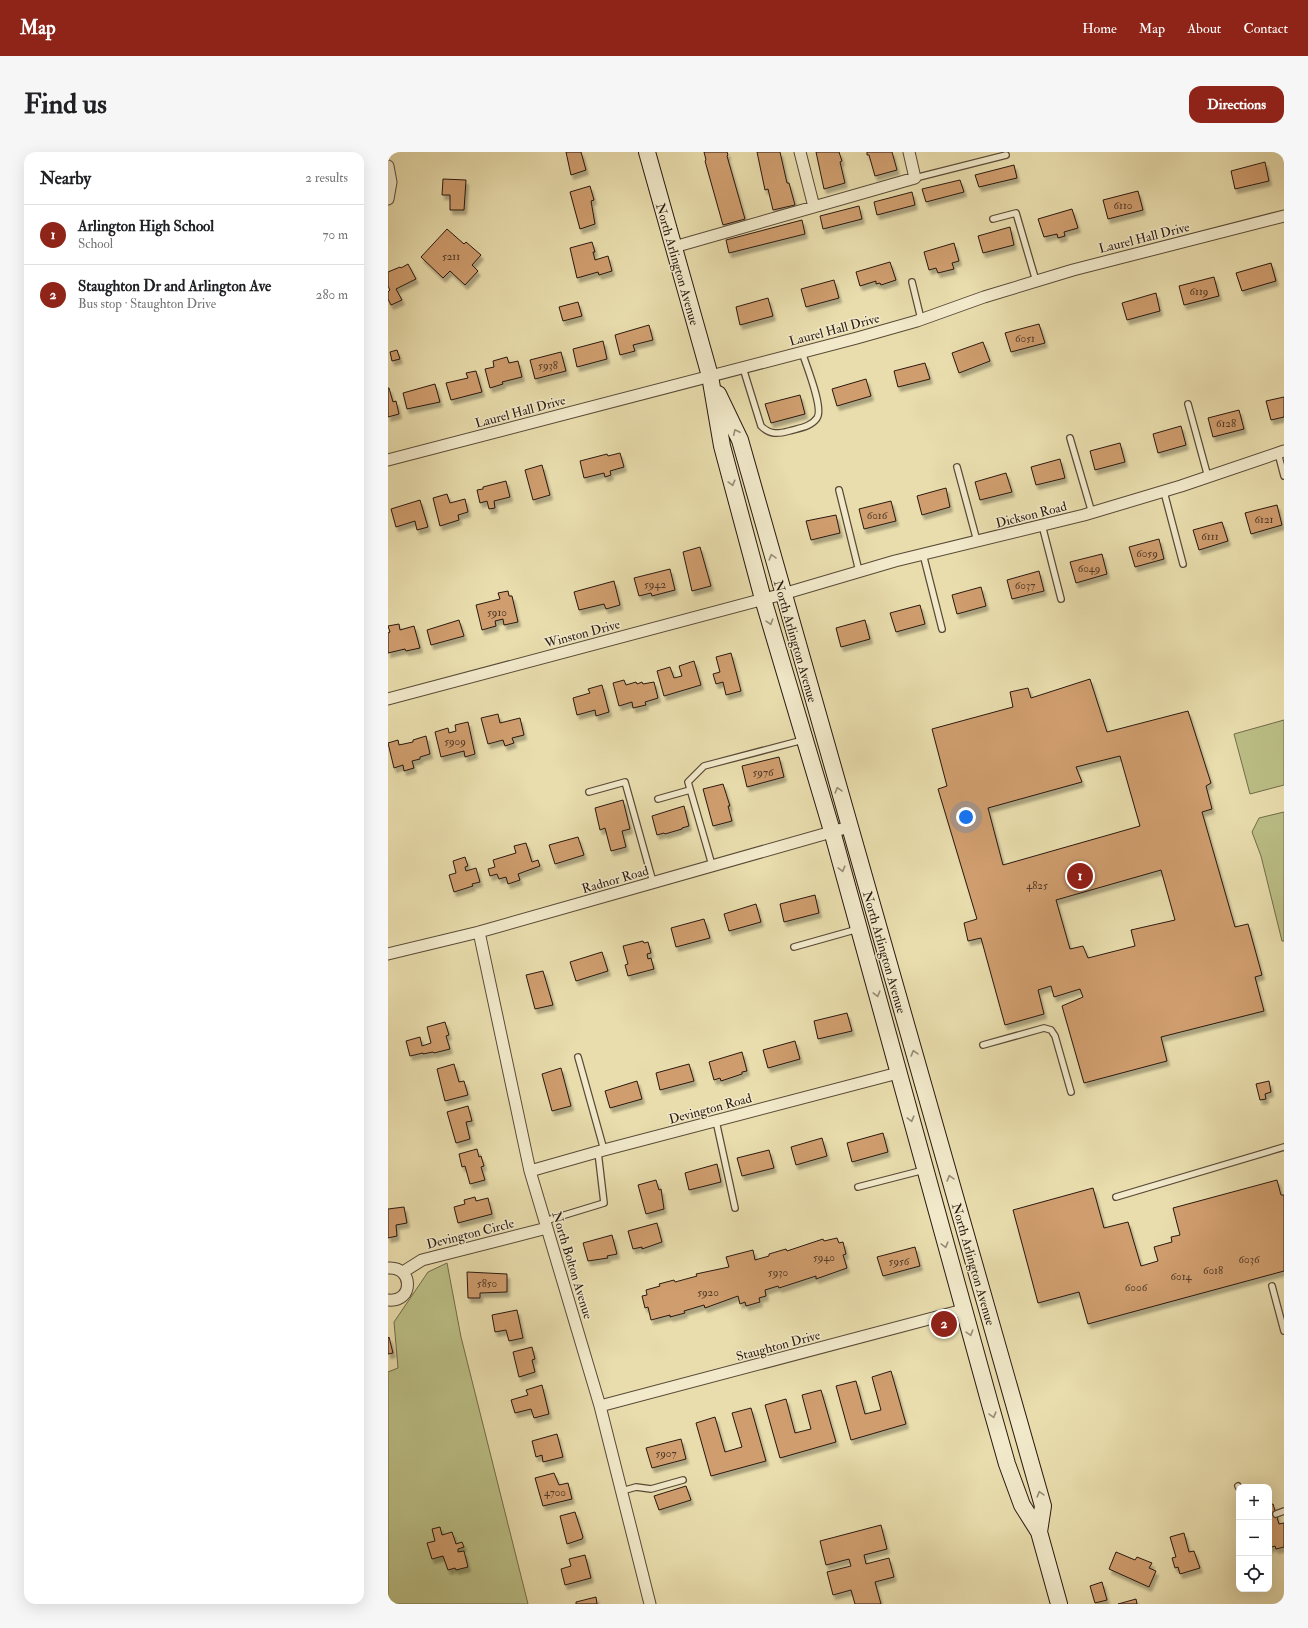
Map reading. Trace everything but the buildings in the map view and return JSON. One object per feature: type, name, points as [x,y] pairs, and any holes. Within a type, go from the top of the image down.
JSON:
[{"type":"main road","name":"North Arlington Avenue","points":[[647,152],[710,376],[722,446],[763,599],[832,831],[963,1310],[1007,1464],[1022,1506],[1039,1532],[1059,1604]]},
{"type":"main road","name":"North Arlington Avenue","points":[[710,376],[740,440],[1043,1506],[1039,1532]]},
{"type":"street","points":[[800,152],[814,207]]},
{"type":"street","points":[[674,247],[915,178],[909,152]]},
{"type":"street","points":[[388,166],[391,182],[388,199]]},
{"type":"street","name":"Laurel Hall Drive","points":[[388,460],[857,338],[1073,270],[1284,216]]},
{"type":"street","name":"Dickson Road","points":[[783,594],[859,571],[1042,525],[1164,492],[1281,452]]},
{"type":"street","name":"Winston Drive","points":[[388,699],[783,594]]},
{"type":"street","name":"Radnor Road","points":[[388,954],[479,932],[849,827]]},
{"type":"street","name":"North Bolton Avenue","points":[[479,932],[530,1171],[600,1406],[650,1604]]},
{"type":"street","name":"Devington Road","points":[[530,1171],[898,1073]]},
{"type":"street","name":"Devington Circle","points":[[403,1272],[422,1260],[546,1225]]},
{"type":"street","points":[[388,1268],[396,1268],[403,1272],[407,1279],[408,1287],[404,1295],[397,1300],[388,1300]]},
{"type":"street","name":"Staughton Drive","points":[[600,1406],[963,1310]]},
{"type":"lane","points":[[915,178],[1006,154]]},
{"type":"lane","points":[[993,219],[1016,213],[1036,281]]},
{"type":"lane","points":[[912,282],[921,319]]},
{"type":"lane","points":[[743,368],[761,426],[766,431],[774,434],[808,426],[818,417],[820,410],[802,352]]},
{"type":"lane","points":[[1188,404],[1208,477]]},
{"type":"lane","points":[[1070,438],[1092,512]]},
{"type":"lane","points":[[1281,452],[1284,476]]},
{"type":"lane","points":[[957,467],[977,541]]},
{"type":"lane","points":[[839,490],[859,571]]},
{"type":"lane","points":[[1164,492],[1183,564]]},
{"type":"lane","points":[[1042,525],[1061,599]]},
{"type":"lane","points":[[923,554],[942,629]]},
{"type":"lane","points":[[712,866],[688,782],[704,766],[805,740]]},
{"type":"lane","points":[[589,792],[625,782],[653,882]]},
{"type":"lane","points":[[658,799],[690,790]]},
{"type":"lane","points":[[794,947],[859,929]]},
{"type":"lane","points":[[984,1045],[1044,1028],[1051,1030],[1055,1036],[1071,1092]]},
{"type":"lane","points":[[546,1225],[604,1202],[601,1151],[578,1058]]},
{"type":"lane","points":[[716,1121],[735,1208]]},
{"type":"lane","points":[[1116,1197],[1284,1147]]},
{"type":"lane","points":[[858,1187],[925,1170]]},
{"type":"lane","points":[[1272,1286],[1284,1331]]},
{"type":"lane","points":[[622,1491],[636,1487],[651,1489],[683,1480]]},
{"type":"lane","points":[[1276,1514],[1284,1511]]},
{"type":"green space","points":[[1284,720],[1284,785],[1250,794],[1234,734]]},
{"type":"green space","points":[[1284,812],[1284,941],[1282,941],[1261,856],[1252,832],[1259,818]]},
{"type":"green space","points":[[447,1263],[461,1337],[528,1604],[388,1604],[388,1372],[398,1368],[394,1322],[428,1272]]},
{"type":"place","name":"Arlington High School","points":[[1080,876]]},
{"type":"place","name":"Staughton Dr and Arlington Ave","points":[[944,1324]]}]
